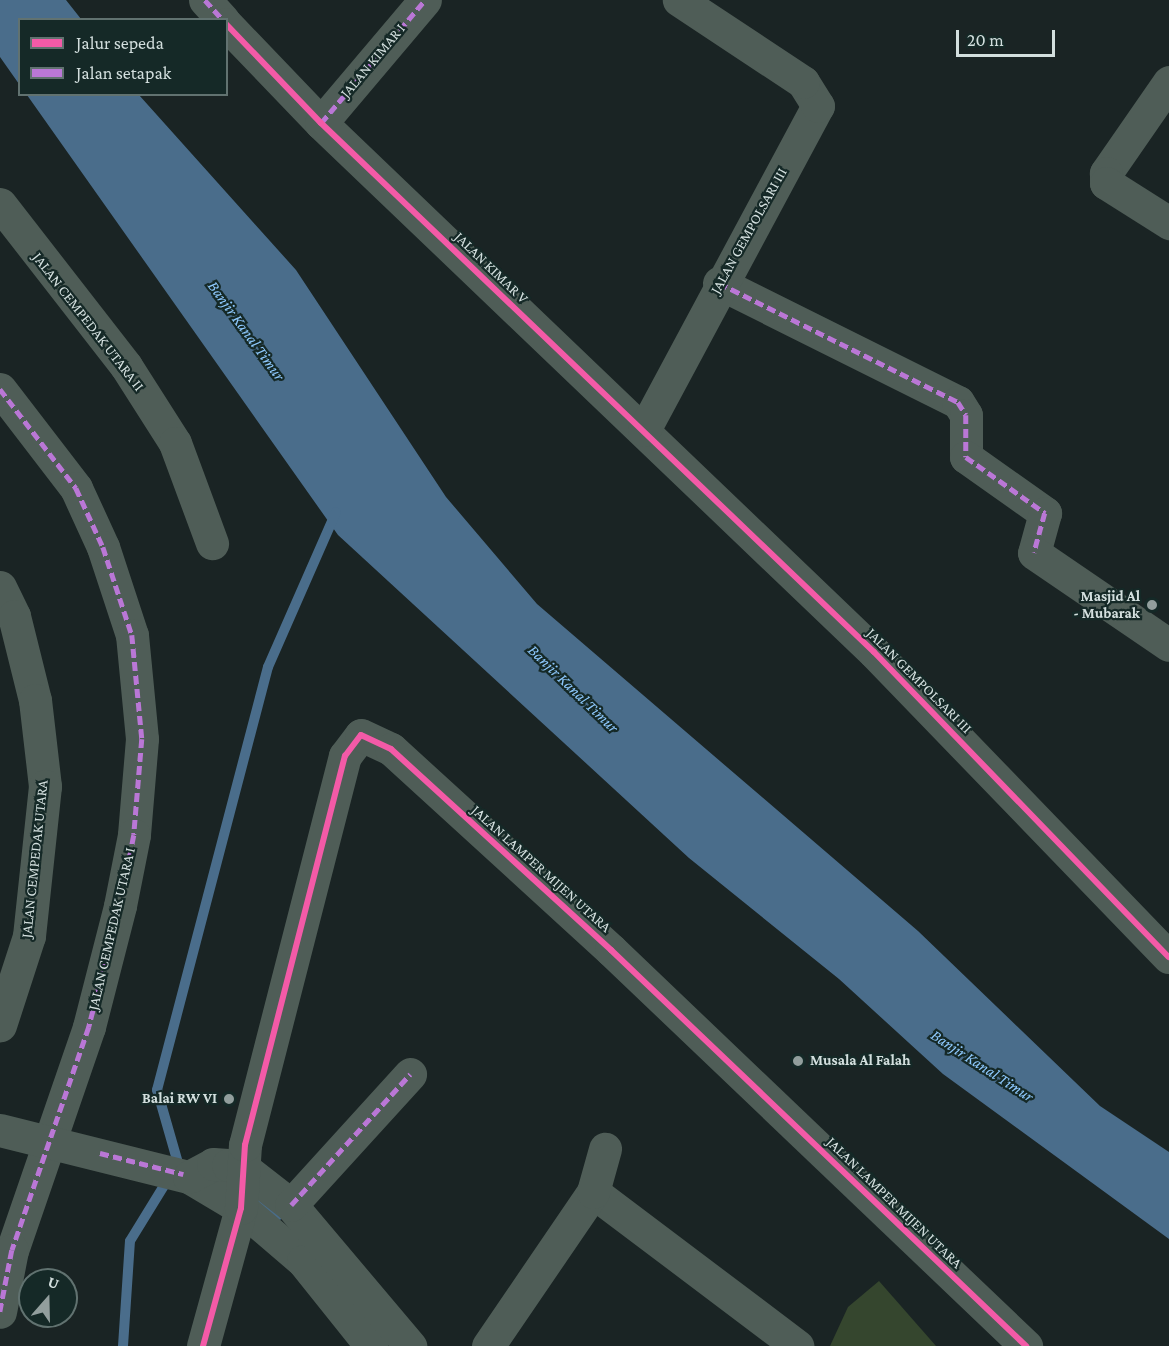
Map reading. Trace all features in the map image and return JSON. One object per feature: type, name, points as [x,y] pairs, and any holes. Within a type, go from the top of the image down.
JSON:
[{"type":"street","points":[[206,0],[221,18]]},
{"type":"street","name":"JALAN KIMAR I","points":[[321,123],[424,0]]},
{"type":"street","name":"JALAN GEMPOLSARI III","points":[[679,0],[803,82],[817,100],[814,118],[719,283],[644,430],[874,652],[1169,957]]},
{"type":"street","points":[[228,26],[321,123]]},
{"type":"street","points":[[1169,82],[1106,173],[1106,183],[1169,223]]},
{"type":"street","name":"JALAN KIMAR V","points":[[321,123],[644,430]]},
{"type":"street","name":"JALAN CEMPEDAK UTARA II","points":[[0,204],[126,366],[175,443],[212,543]]},
{"type":"street","points":[[719,283],[958,402],[966,415],[966,457],[1045,513],[1034,553],[1169,645]]},
{"type":"street","name":"JALAN CEMPEDAK UTARA I","points":[[0,388],[76,488],[104,547],[132,635],[142,739],[126,879],[89,1027],[12,1250],[0,1312]]},
{"type":"street","name":"JALAN CEMPEDAK UTARA","points":[[0,587],[14,616],[35,700],[45,786],[29,936],[0,1024]]},
{"type":"street","name":"JALAN LAMPER MIJEN UTARA","points":[[203,1346],[241,1208],[246,1170],[245,1144],[345,756],[356,738],[368,735],[391,749],[611,950],[1026,1346]]},
{"type":"street","points":[[291,1205],[410,1074]]},
{"type":"street","points":[[0,1130],[50,1140],[186,1176],[241,1208],[303,1261],[371,1346]]},
{"type":"street","points":[[488,1346],[593,1191],[606,1149]]},
{"type":"street","points":[[186,1176],[213,1164],[246,1170],[291,1205],[410,1346]]},
{"type":"street","points":[[593,1191],[797,1346]]},
{"type":"green space","points":[[879,1281],[936,1346],[830,1346],[848,1307]]},
{"type":"water","points":[[0,0],[66,0],[80,18],[18,18],[18,83],[0,57]]},
{"type":"water","name":"Banjir Kanal Timur","points":[[28,96],[140,96],[296,270],[446,497],[537,604],[918,931],[1100,1106],[1169,1152],[1169,1239],[943,1074],[839,979],[689,858],[338,535]]},
{"type":"waterway","points":[[123,1346],[130,1241],[178,1163],[157,1090],[268,667],[336,512]]},
{"type":"waterway","points":[[253,1198],[279,1215]]},
{"type":"marked path","points":[[205,0],[221,18]]},
{"type":"marked path","points":[[318,119],[321,123],[425,0]]},
{"type":"marked path","points":[[719,283],[958,402],[966,415],[966,457],[1045,513],[1034,553]]},
{"type":"marked path","points":[[0,389],[76,488],[103,547],[132,635],[142,739],[134,835],[120,906],[89,1027],[12,1250],[0,1312]]},
{"type":"marked path","points":[[291,1205],[410,1074]]},
{"type":"marked path","points":[[100,1153],[183,1174]]},
{"type":"cycle path","points":[[228,26],[321,123],[874,652],[1169,957]]},
{"type":"cycle path","points":[[203,1346],[241,1208],[245,1145],[345,756],[361,735],[391,749],[611,950],[1026,1346]]},
{"type":"place","name":"Masjid Al - Mubarak","points":[[1152,605]]},
{"type":"place","name":"Musala Al Falah","points":[[798,1061]]},
{"type":"place","name":"Balai RW VI","points":[[229,1099]]}]
